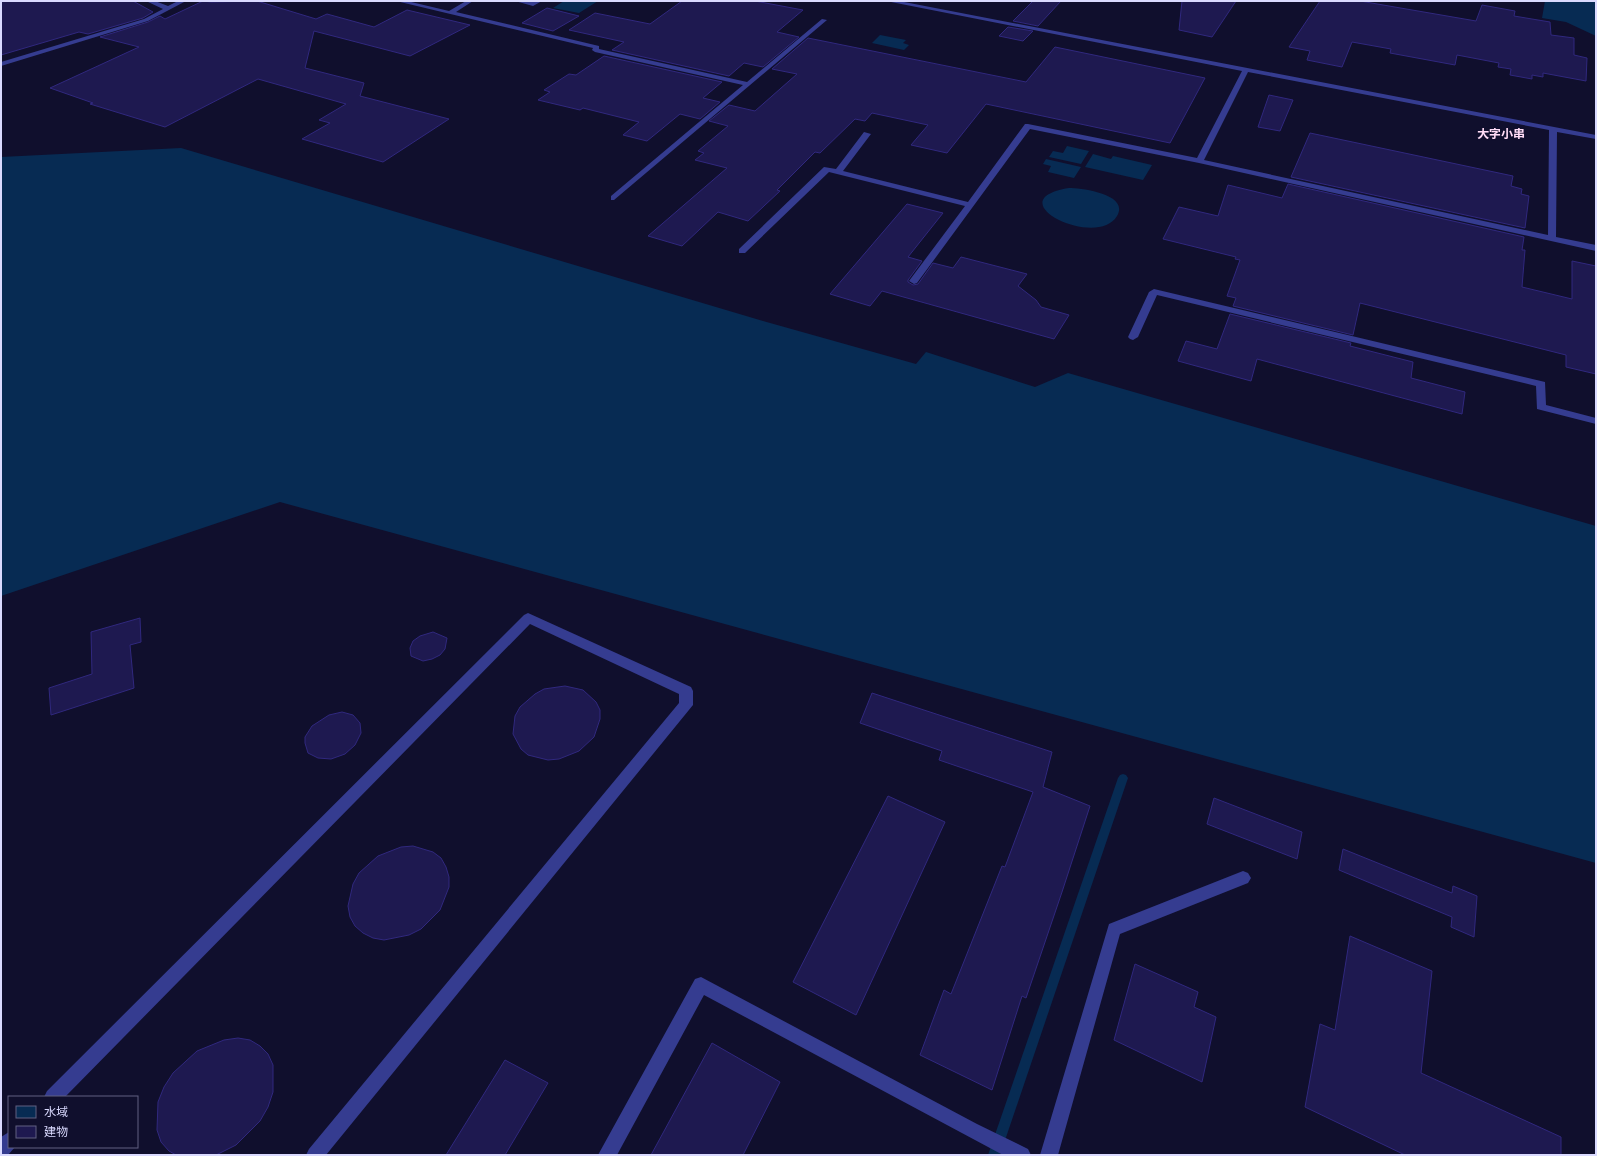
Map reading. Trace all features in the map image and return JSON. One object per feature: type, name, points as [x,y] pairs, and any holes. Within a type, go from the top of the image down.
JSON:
[{"type":"lane","points":[[149,1],[169,9]]},
{"type":"lane","points":[[1,64],[146,20],[183,1]]},
{"type":"lane","points":[[399,1],[597,46],[596,50],[747,84]]},
{"type":"lane","points":[[450,12],[470,1]]},
{"type":"lane","points":[[518,1],[534,4],[539,1]]},
{"type":"lane","points":[[889,1],[1596,137]]},
{"type":"lane","points":[[614,198],[824,20]]},
{"type":"lane","points":[[1199,161],[1246,70]]},
{"type":"lane","points":[[914,281],[1028,126],[1199,161],[1596,248]]},
{"type":"lane","points":[[1552,239],[1553,129]]},
{"type":"lane","points":[[838,172],[867,134]]},
{"type":"lane","points":[[742,251],[827,169],[970,205]]},
{"type":"lane","points":[[1133,337],[1154,292],[1541,384],[1541,407],[1596,421]]},
{"type":"lane","points":[[54,1096],[528,618],[686,691],[686,705],[315,1155]]},
{"type":"lane","points":[[1049,1155],[1114,929],[1243,878]]},
{"type":"lane","points":[[607,1155],[701,985],[971,1130],[1020,1154]]},
{"type":"water","points":[[564,1],[598,1],[579,13],[553,8]]},
{"type":"water","points":[[1545,1],[1596,1],[1596,36],[1566,22],[1542,18]]},
{"type":"water","points":[[880,35],[906,40],[903,43],[909,45],[904,50],[872,43]]},
{"type":"water","points":[[1067,146],[1089,151],[1081,164],[1049,157],[1053,151],[1063,153]]},
{"type":"water","points":[[181,148],[763,321],[916,364],[926,352],[1035,387],[1068,373],[1596,526],[1596,863],[280,502],[1,596],[1,157]]},
{"type":"water","points":[[1093,154],[1111,159],[1113,156],[1152,165],[1143,180],[1085,167]]},
{"type":"water","points":[[1046,159],[1081,167],[1074,178],[1048,172],[1051,166],[1043,164]]},
{"type":"water","points":[[1069,188],[1093,191],[1111,197],[1117,202],[1119,208],[1117,216],[1106,225],[1091,228],[1074,225],[1058,219],[1046,211],[1042,202],[1049,194]]},
{"type":"building","points":[[1,1],[133,1],[153,12],[143,18],[88,34],[79,32],[1,55]]},
{"type":"building","points":[[203,1],[257,1],[316,19],[327,14],[374,27],[407,10],[470,25],[410,56],[314,31],[305,68],[364,83],[360,96],[449,119],[383,162],[302,139],[330,123],[319,120],[346,104],[258,79],[165,127],[90,104],[93,103],[50,88],[139,47],[100,37],[148,22],[160,16],[165,19]]},
{"type":"building","points":[[682,1],[755,1],[803,10],[777,32],[799,37],[763,67],[744,63],[729,76],[612,50],[624,42],[569,30],[595,13],[650,24]]},
{"type":"building","points":[[1033,1],[1061,1],[1038,26],[1013,21]]},
{"type":"building","points":[[1182,1],[1236,1],[1212,37],[1179,30]]},
{"type":"building","points":[[1320,1],[1360,1],[1476,21],[1482,5],[1515,11],[1514,16],[1550,22],[1551,35],[1574,38],[1574,55],[1587,58],[1586,81],[1543,73],[1543,77],[1532,75],[1532,79],[1510,75],[1511,69],[1498,67],[1499,63],[1457,55],[1455,65],[1390,53],[1391,49],[1352,42],[1342,67],[1307,60],[1310,51],[1289,47]]},
{"type":"building","points":[[547,8],[579,16],[553,31],[522,23]]},
{"type":"building","points":[[1008,27],[1033,31],[1023,41],[999,36]]},
{"type":"building","points":[[808,38],[1026,82],[1055,47],[1205,78],[1170,143],[986,104],[947,153],[911,145],[928,125],[872,113],[865,121],[855,119],[820,153],[815,152],[777,190],[780,191],[748,221],[718,212],[682,246],[648,236],[727,168],[695,160],[704,153],[698,151],[728,126],[709,121],[729,105],[755,111],[797,74],[772,69]]},
{"type":"building","points":[[604,56],[722,82],[703,98],[720,102],[700,119],[680,114],[647,141],[623,135],[639,122],[583,108],[580,110],[538,100],[550,92],[544,90],[569,74],[576,75]]},
{"type":"building","points":[[1269,95],[1293,100],[1280,131],[1258,127]]},
{"type":"building","points":[[1310,133],[1513,176],[1511,186],[1522,189],[1521,194],[1529,196],[1525,228],[1291,177]]},
{"type":"building","points":[[1288,184],[1524,237],[1522,250],[1525,250],[1522,287],[1572,299],[1572,261],[1596,266],[1596,374],[1566,367],[1566,355],[1360,303],[1353,335],[1233,306],[1236,298],[1227,296],[1240,260],[1235,259],[1236,257],[1163,239],[1179,207],[1218,216],[1228,185],[1282,198]]},
{"type":"building","points":[[907,204],[943,213],[908,257],[922,261],[908,282],[913,285],[918,284],[933,263],[953,268],[961,257],[1027,274],[1018,286],[1036,300],[1041,307],[1069,315],[1054,339],[882,291],[870,306],[830,294]]},
{"type":"building","points":[[1230,314],[1351,343],[1350,346],[1413,362],[1411,378],[1465,392],[1462,414],[1257,359],[1251,381],[1178,361],[1186,341],[1217,349]]},
{"type":"building","points":[[140,618],[141,642],[130,645],[134,688],[51,715],[49,688],[92,674],[91,632]]},
{"type":"building","points":[[433,632],[447,638],[445,649],[440,655],[423,661],[411,656],[410,648],[413,641],[420,636]]},
{"type":"building","points":[[565,686],[583,690],[596,702],[600,710],[600,719],[594,737],[579,751],[559,759],[548,760],[528,755],[521,749],[513,734],[515,716],[520,707],[535,694],[544,689]]},
{"type":"building","points":[[872,693],[1052,752],[1043,787],[1090,806],[1026,998],[1022,996],[992,1090],[920,1055],[944,990],[951,994],[1002,866],[1005,867],[1033,792],[939,760],[942,751],[860,723]]},
{"type":"building","points":[[342,712],[353,715],[360,723],[361,733],[355,745],[345,754],[331,759],[318,758],[308,753],[305,737],[312,726],[329,715]]},
{"type":"building","points":[[888,796],[945,822],[856,1015],[793,982]]},
{"type":"building","points":[[1214,798],[1302,832],[1297,859],[1207,824]]},
{"type":"building","points":[[413,846],[433,852],[441,858],[446,867],[449,877],[449,887],[440,910],[421,929],[409,935],[384,940],[373,938],[363,933],[355,926],[350,917],[348,906],[353,884],[359,873],[378,856],[401,847]]},
{"type":"building","points":[[1343,849],[1452,893],[1453,886],[1477,896],[1474,937],[1451,927],[1452,917],[1339,870]]},
{"type":"building","points":[[1350,936],[1432,971],[1421,1073],[1561,1137],[1561,1155],[1405,1155],[1305,1107],[1320,1024],[1335,1030]]},
{"type":"building","points":[[1135,964],[1198,992],[1194,1007],[1216,1017],[1202,1082],[1114,1040]]},
{"type":"building","points":[[238,1038],[250,1040],[260,1046],[268,1054],[273,1065],[273,1092],[268,1107],[260,1121],[236,1145],[216,1155],[176,1155],[169,1151],[161,1142],[157,1130],[158,1102],[164,1087],[173,1073],[197,1051],[224,1040]]},
{"type":"building","points":[[712,1043],[780,1082],[743,1155],[651,1155]]},
{"type":"building","points":[[505,1060],[548,1083],[505,1155],[446,1155]]},
{"type":"waterway","points":[[994,1155],[1123,778]]},
{"type":"district","name":"大字小串","points":[[1501,134]]}]
